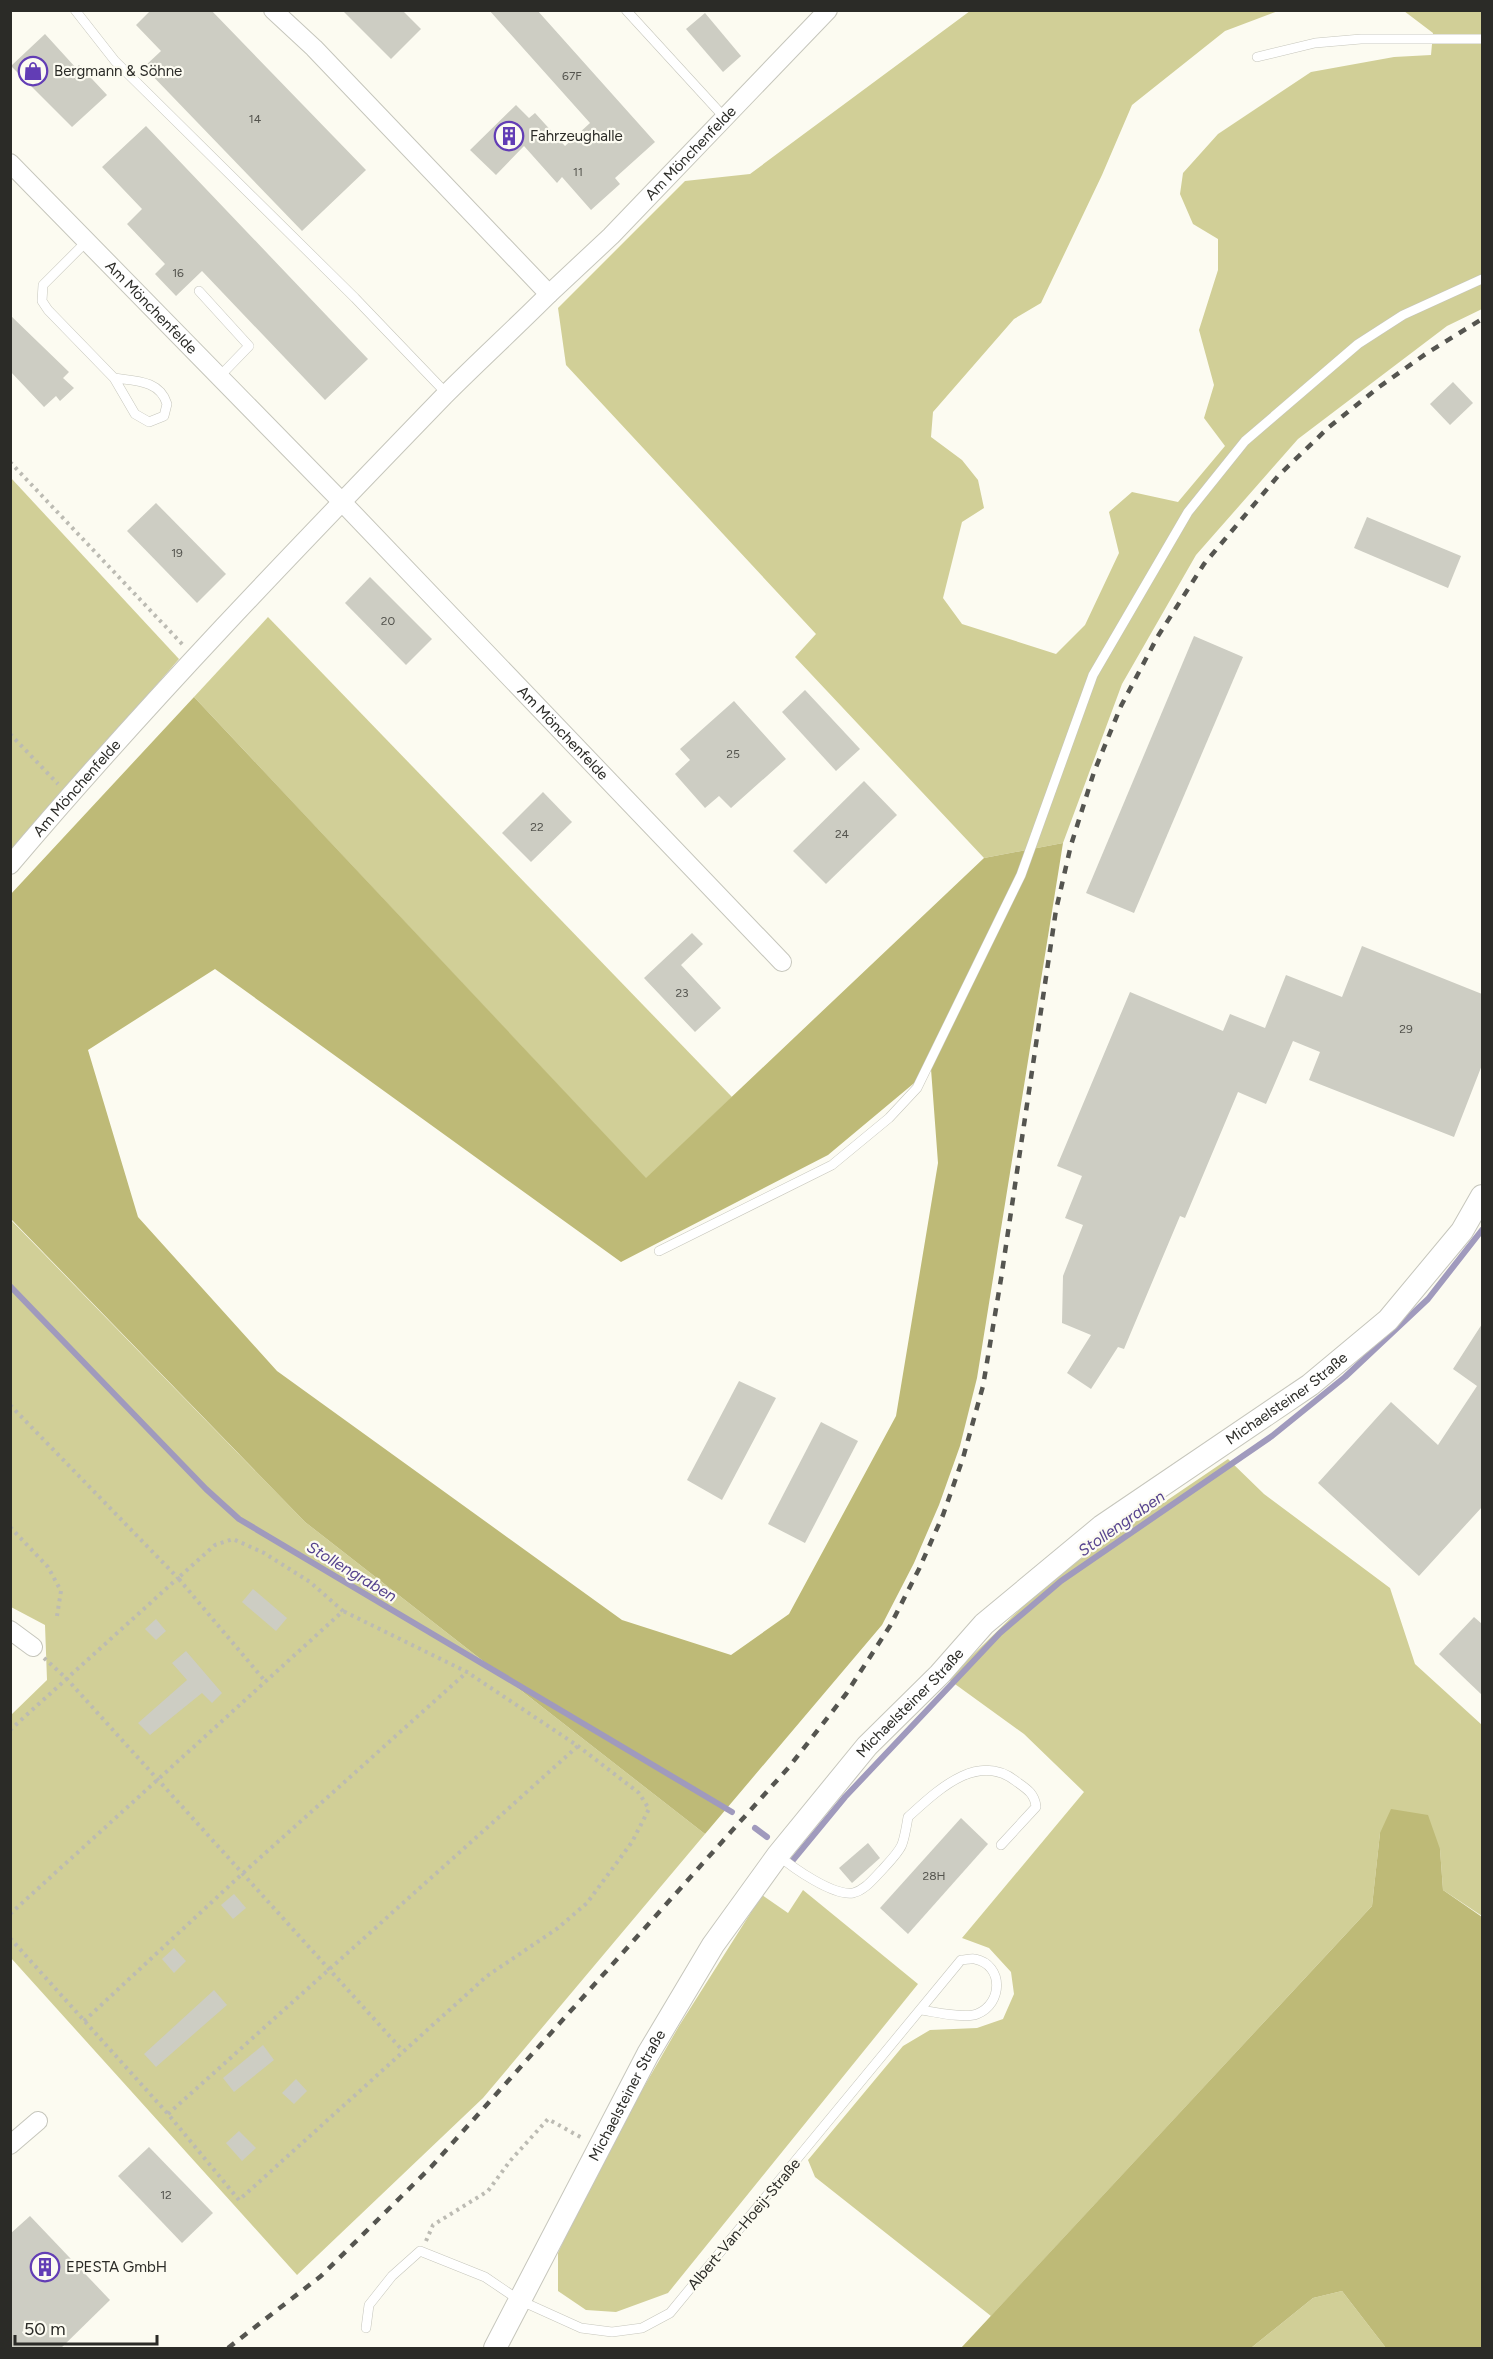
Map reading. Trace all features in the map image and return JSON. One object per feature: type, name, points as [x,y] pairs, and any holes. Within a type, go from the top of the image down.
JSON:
[{"type":"street","points":[[273,10],[314,48],[549,294]]},
{"type":"street","name":"Am Mönchenfelde","points":[[10,865],[69,795],[195,658],[447,394],[611,236],[828,10]]},
{"type":"street","name":"Am Mönchenfelde","points":[[10,163],[343,503],[782,962]]},
{"type":"street","name":"Michaelsteiner Straße","points":[[495,2349],[648,2054],[713,1945],[778,1855],[867,1746],[940,1674],[984,1624],[1102,1526],[1310,1385],[1388,1320],[1462,1231],[1482,1196]]},
{"type":"street","points":[[10,1630],[33,1647]]},
{"type":"street","points":[[10,2145],[38,2121]]},
{"type":"lane","points":[[75,10],[115,61],[339,283],[447,394]]},
{"type":"lane","points":[[626,10],[724,117]]},
{"type":"lane","points":[[1257,57],[1315,43],[1349,40],[1482,39]]},
{"type":"lane","points":[[87,241],[43,285],[42,301],[114,378],[129,406],[141,419],[153,421],[164,416],[167,404],[159,388],[147,383],[114,378]]},
{"type":"lane","points":[[659,1251],[832,1165],[889,1118],[917,1088],[1021,875],[1093,675],[1188,512],[1245,441],[1358,344],[1403,315],[1482,279]]},
{"type":"lane","points":[[199,291],[249,346],[219,377]]},
{"type":"lane","points":[[778,1855],[794,1869],[833,1889],[851,1893],[866,1887],[903,1847],[908,1817],[950,1783],[968,1772],[990,1770],[1009,1775],[1035,1799],[1036,1807],[1001,1845]]},
{"type":"lane","name":"Albert-Van-Hoeij-Straße","points":[[420,2251],[485,2277],[519,2300],[581,2328],[612,2332],[642,2328],[670,2313],[962,1960],[976,1959],[988,1966],[998,1980],[997,1993],[990,2006],[975,2015],[921,2010]]},
{"type":"lane","points":[[366,2328],[369,2305],[392,2276],[420,2251]]},
{"type":"path","points":[[10,462],[195,658]]},
{"type":"path","points":[[10,734],[69,795]]},
{"type":"path","points":[[10,1405],[178,1578],[265,1681]]},
{"type":"path","points":[[10,1527],[48,1567],[61,1592],[57,1616]]},
{"type":"path","points":[[10,1730],[214,1545],[233,1539],[264,1553],[310,1582],[343,1611],[467,1672],[578,1746],[639,1793],[649,1809],[632,1842],[587,1903],[558,1928],[487,1976],[239,2200],[168,2114],[10,1938]]},
{"type":"path","points":[[10,1914],[159,1781],[343,1611]]},
{"type":"path","points":[[33,1647],[66,1678],[403,2050]]},
{"type":"path","points":[[84,2021],[242,1874],[467,1672]]},
{"type":"path","points":[[168,2114],[578,1746]]},
{"type":"path","points":[[420,2251],[433,2225],[488,2191],[510,2161],[548,2119],[598,2147]]},
{"type":"shaded area","points":[[970,11],[1278,11],[1225,31],[1132,105],[1102,175],[1041,303],[1014,319],[933,412],[931,437],[962,460],[978,480],[984,508],[962,522],[943,598],[962,624],[1056,654],[1085,625],[1119,553],[1109,512],[1132,492],[1178,502],[1225,446],[1204,418],[1214,385],[1199,330],[1218,270],[1218,239],[1193,224],[1180,194],[1183,173],[1218,134],[1311,72],[1394,57],[1431,55],[1433,33],[1404,11],[1482,11],[1482,309],[1447,326],[1298,439],[1196,555],[1122,684],[1063,843],[984,858],[795,657],[816,634],[566,365],[558,308],[685,181],[750,174]]},
{"type":"shaded area","points":[[11,478],[179,659],[11,852]]},
{"type":"shaded area","points":[[268,617],[732,1097],[646,1179],[194,697]]},
{"type":"shaded area","points":[[194,697],[646,1178],[984,858],[1063,843],[977,1378],[960,1446],[939,1505],[914,1563],[882,1625],[705,1834],[305,1522],[11,1219],[10,895]],"holes":[[[215,969],[621,1262],[828,1155],[931,1069],[938,1163],[896,1416],[789,1614],[731,1655],[622,1620],[277,1371],[138,1217],[88,1050]]]},
{"type":"shaded area","points":[[10,1219],[305,1522],[705,1834],[483,2098],[297,2275],[11,1958],[11,1715],[47,1680],[45,1625],[11,1607]]},
{"type":"shaded area","points":[[1228,1459],[1264,1494],[1390,1588],[1415,1664],[1482,1725],[1482,1916],[1443,1890],[1440,1849],[1380,1833],[1372,1906],[991,2316],[815,2177],[808,2160],[903,2046],[930,2030],[977,2028],[1003,2019],[1014,1994],[1011,1972],[989,1948],[962,1938],[1084,1792],[1024,1734],[948,1679],[1051,1579]]},
{"type":"shaded area","points":[[1391,1809],[1428,1815],[1440,1849],[1443,1890],[1482,1917],[1482,2348],[1386,2348],[1342,2291],[1313,2298],[1251,2348],[961,2348],[1372,1906],[1380,1833]]},
{"type":"shaded area","points":[[803,1890],[918,1984],[668,2293],[616,2312],[586,2310],[558,2291],[558,2253],[600,2163],[679,2026],[762,1895],[788,1913]]},
{"type":"shaded area","points":[[1342,2291],[1386,2348],[1251,2348],[1313,2298]]},
{"type":"building","points":[[151,10],[211,10],[366,170],[302,231],[144,67],[161,51],[136,25]]},
{"type":"building","points":[[342,10],[402,10],[421,29],[391,59]]},
{"type":"building","points":[[489,10],[537,10],[655,142],[615,178],[620,184],[591,210],[562,177],[557,183],[524,146],[496,175],[470,150],[516,105],[529,118],[535,113],[565,146],[590,123]]},
{"type":"building","points":[[705,13],[741,56],[723,72],[686,29]]},
{"type":"building","points":[[45,34],[76,68],[79,65],[107,95],[72,127],[11,66]]},
{"type":"building","points":[[146,126],[368,359],[325,400],[202,271],[176,296],[155,274],[165,264],[127,224],[142,209],[102,167]]},
{"type":"building","points":[[10,315],[69,372],[63,378],[74,388],[60,401],[56,396],[44,407],[10,371]]},
{"type":"building","points":[[1453,382],[1473,403],[1450,425],[1430,404]]},
{"type":"building","points":[[156,503],[226,574],[197,603],[127,531]]},
{"type":"building","points":[[1367,517],[1461,556],[1448,588],[1354,548]]},
{"type":"building","points":[[370,577],[432,639],[406,665],[345,603]]},
{"type":"building","points":[[1194,636],[1243,657],[1134,913],[1086,893]]},
{"type":"building","points":[[805,690],[860,749],[836,771],[782,712]]},
{"type":"building","points":[[734,701],[786,759],[731,808],[719,796],[705,808],[675,774],[690,760],[680,749]]},
{"type":"building","points":[[864,781],[897,815],[826,884],[793,851]]},
{"type":"building","points":[[543,792],[572,822],[531,862],[502,833]]},
{"type":"building","points":[[692,933],[703,944],[681,965],[721,1008],[695,1032],[644,978]]},
{"type":"building","points":[[1362,946],[1482,994],[1482,1065],[1454,1137],[1309,1080],[1320,1052],[1293,1041],[1266,1104],[1238,1092],[1185,1218],[1180,1216],[1124,1349],[1118,1347],[1091,1389],[1067,1373],[1091,1335],[1062,1323],[1063,1276],[1083,1225],[1065,1218],[1082,1176],[1057,1166],[1130,992],[1223,1031],[1230,1014],[1265,1028],[1286,975],[1342,997]]},
{"type":"building","points":[[1482,1324],[1482,1507],[1419,1576],[1318,1483],[1391,1402],[1438,1445],[1477,1386],[1453,1369]]},
{"type":"building","points":[[739,1381],[776,1398],[722,1500],[687,1480]]},
{"type":"building","points":[[821,1422],[858,1441],[805,1543],[768,1524]]},
{"type":"building","points":[[253,1589],[287,1618],[276,1631],[242,1602]]},
{"type":"building","points":[[1474,1617],[1482,1624],[1482,1695],[1439,1654]]},
{"type":"building","points":[[156,1619],[166,1631],[156,1640],[145,1629]]},
{"type":"building","points":[[186,1651],[222,1693],[212,1703],[202,1693],[150,1735],[138,1723],[187,1680],[172,1663]]},
{"type":"building","points":[[961,1818],[988,1844],[908,1934],[880,1908]]},
{"type":"building","points":[[868,1843],[880,1858],[852,1883],[839,1868]]},
{"type":"building","points":[[234,1894],[246,1908],[233,1919],[221,1905]]},
{"type":"building","points":[[174,1948],[186,1961],[174,1973],[162,1959]]},
{"type":"building","points":[[214,1990],[227,2005],[156,2067],[144,2054]]},
{"type":"building","points":[[263,2045],[274,2060],[234,2092],[223,2078]]},
{"type":"building","points":[[296,2079],[307,2091],[294,2104],[282,2093]]},
{"type":"building","points":[[239,2131],[256,2148],[242,2161],[226,2143]]},
{"type":"building","points":[[149,2147],[213,2213],[182,2243],[118,2176]]},
{"type":"building","name":"EPESTA GmbH","points":[[30,2216],[110,2300],[60,2349],[10,2349],[10,2234]]},
{"type":"waterway","name":"Stollengraben","points":[[793,1860],[845,1797],[1000,1633],[1061,1581],[1272,1436],[1345,1377],[1428,1299],[1482,1230]]},
{"type":"waterway","name":"Stollengraben","points":[[10,1286],[206,1489],[239,1519],[732,1812]]},
{"type":"waterway","name":"Stollengraben","points":[[755,1828],[767,1837]]},
{"type":"railway","points":[[228,2348],[321,2276],[431,2167],[789,1767],[846,1694],[890,1626],[943,1515],[963,1458],[983,1386],[1056,910],[1071,845],[1094,772],[1121,706],[1158,636],[1204,564],[1278,476],[1329,427],[1379,387],[1427,353],[1482,319]]},
{"type":"place","name":"Bergmann & Söhne","points":[[33,71]]},
{"type":"place","name":"Fahrzeughalle","points":[[509,136]]},
{"type":"place","name":"EPESTA GmbH","points":[[45,2267]]}]
